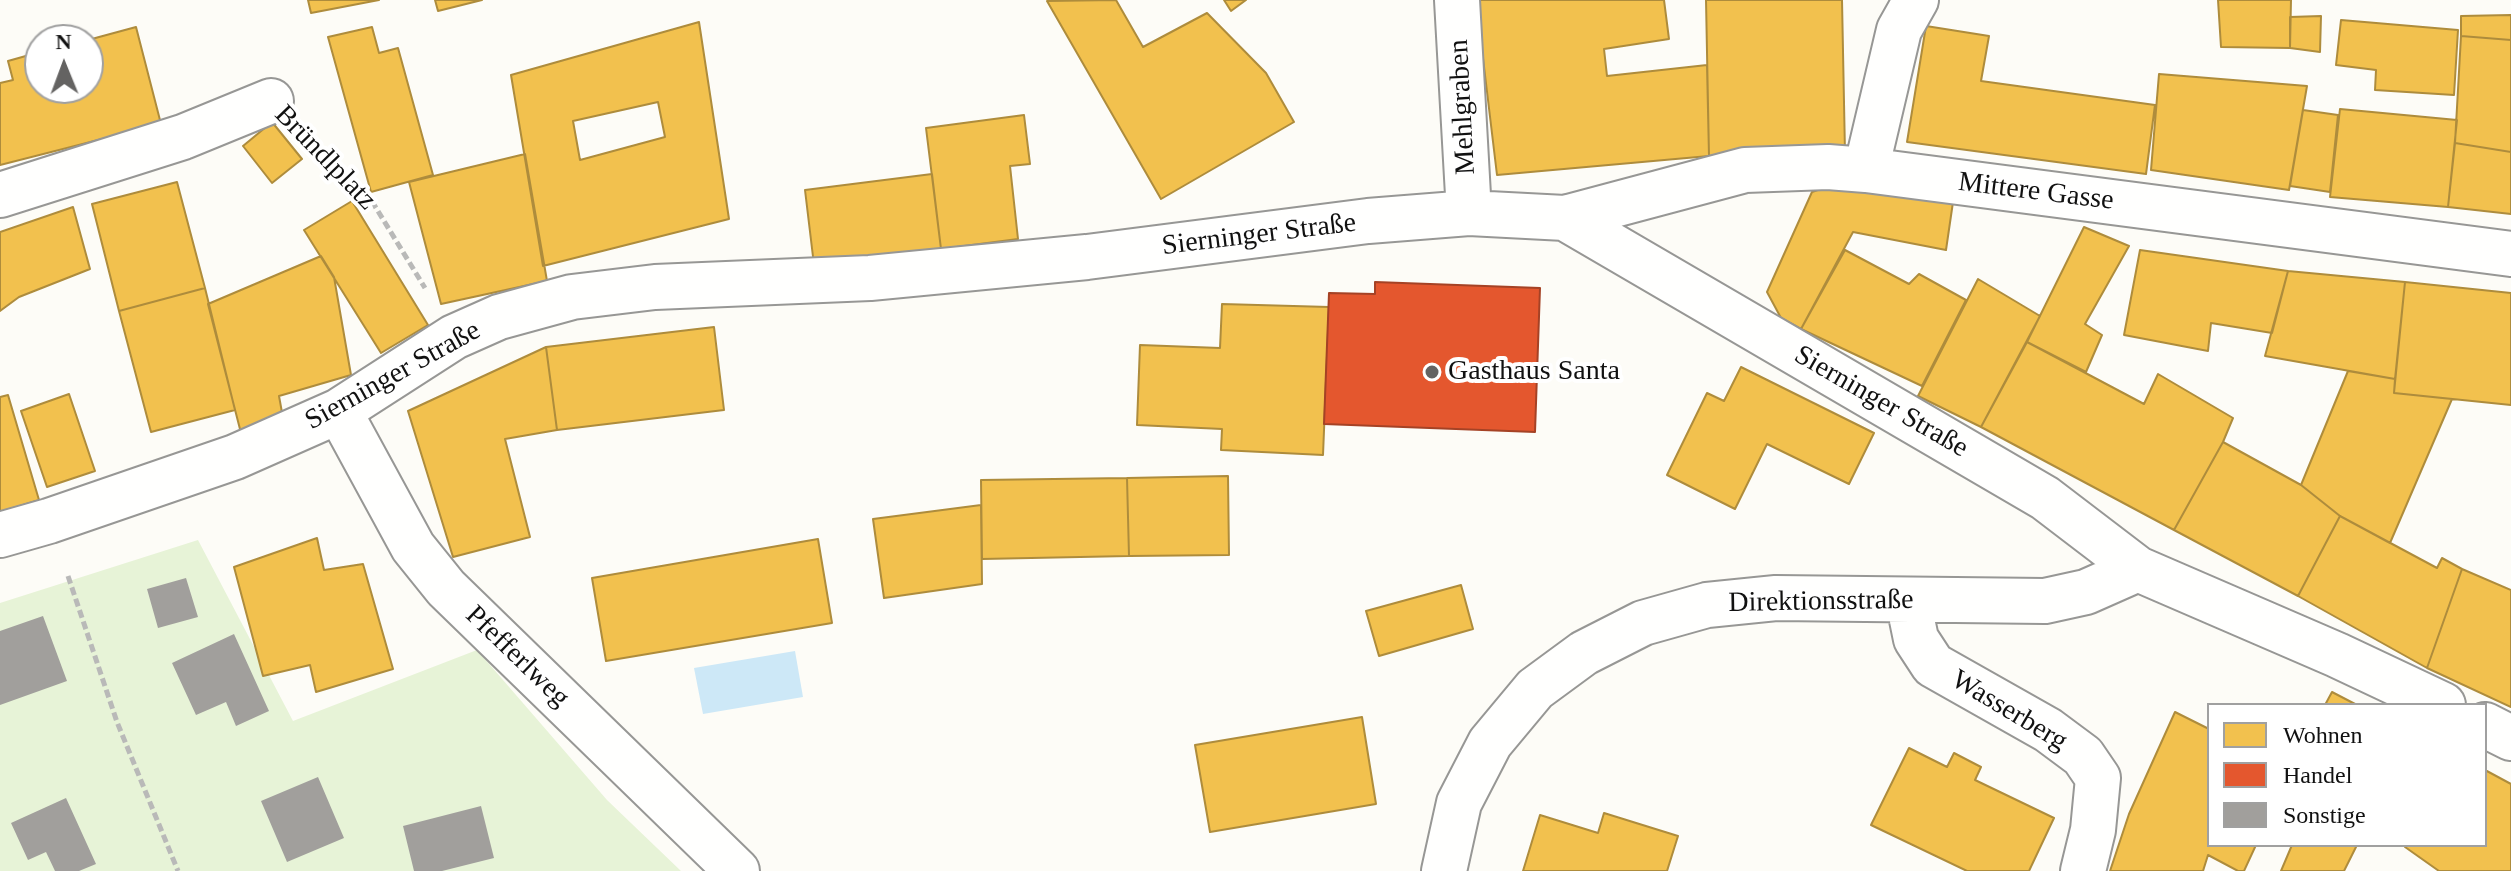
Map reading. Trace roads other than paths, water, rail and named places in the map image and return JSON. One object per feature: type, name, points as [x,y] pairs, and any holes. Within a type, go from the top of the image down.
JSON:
[{"type":"street","name":"Mehlgraben","points":[[1457,0],[1469,213]]},
{"type":"street","points":[[1847,169],[1899,30],[1916,0]]},
{"type":"street","name":"Bründlplatz","points":[[0,195],[183,137],[271,101]]},
{"type":"street","name":"Mittere Gasse","points":[[1565,218],[1745,170],[1847,169],[2511,254]]},
{"type":"street","name":"Sierninger Straße","points":[[0,535],[235,457],[339,411],[454,337],[499,317],[572,297],[641,289],[870,278],[1087,257],[1368,221],[1469,213],[1565,218],[2045,498],[2138,569],[2337,655],[2439,703]]},
{"type":"street","name":"Pfefferlweg","points":[[339,411],[413,547],[446,588],[737,871]]},
{"type":"street","name":"Direktionsstraße","points":[[1444,871],[1459,803],[1490,743],[1535,689],[1584,653],[1643,623],[1707,605],[1776,598],[2045,601],[2086,592],[2138,569]]},
{"type":"street","name":"Wasserberg","points":[[1908,600],[1916,639],[1933,665],[2048,730],[2083,756],[2098,778],[2093,830],[2083,871]]},
{"type":"street","points":[[2487,726],[2511,738]]},
{"type":"water","points":[[795,651],[803,697],[703,714],[694,668]]},
{"type":"place","name":"Gasthaus Santa","points":[[1432,372]]}]
